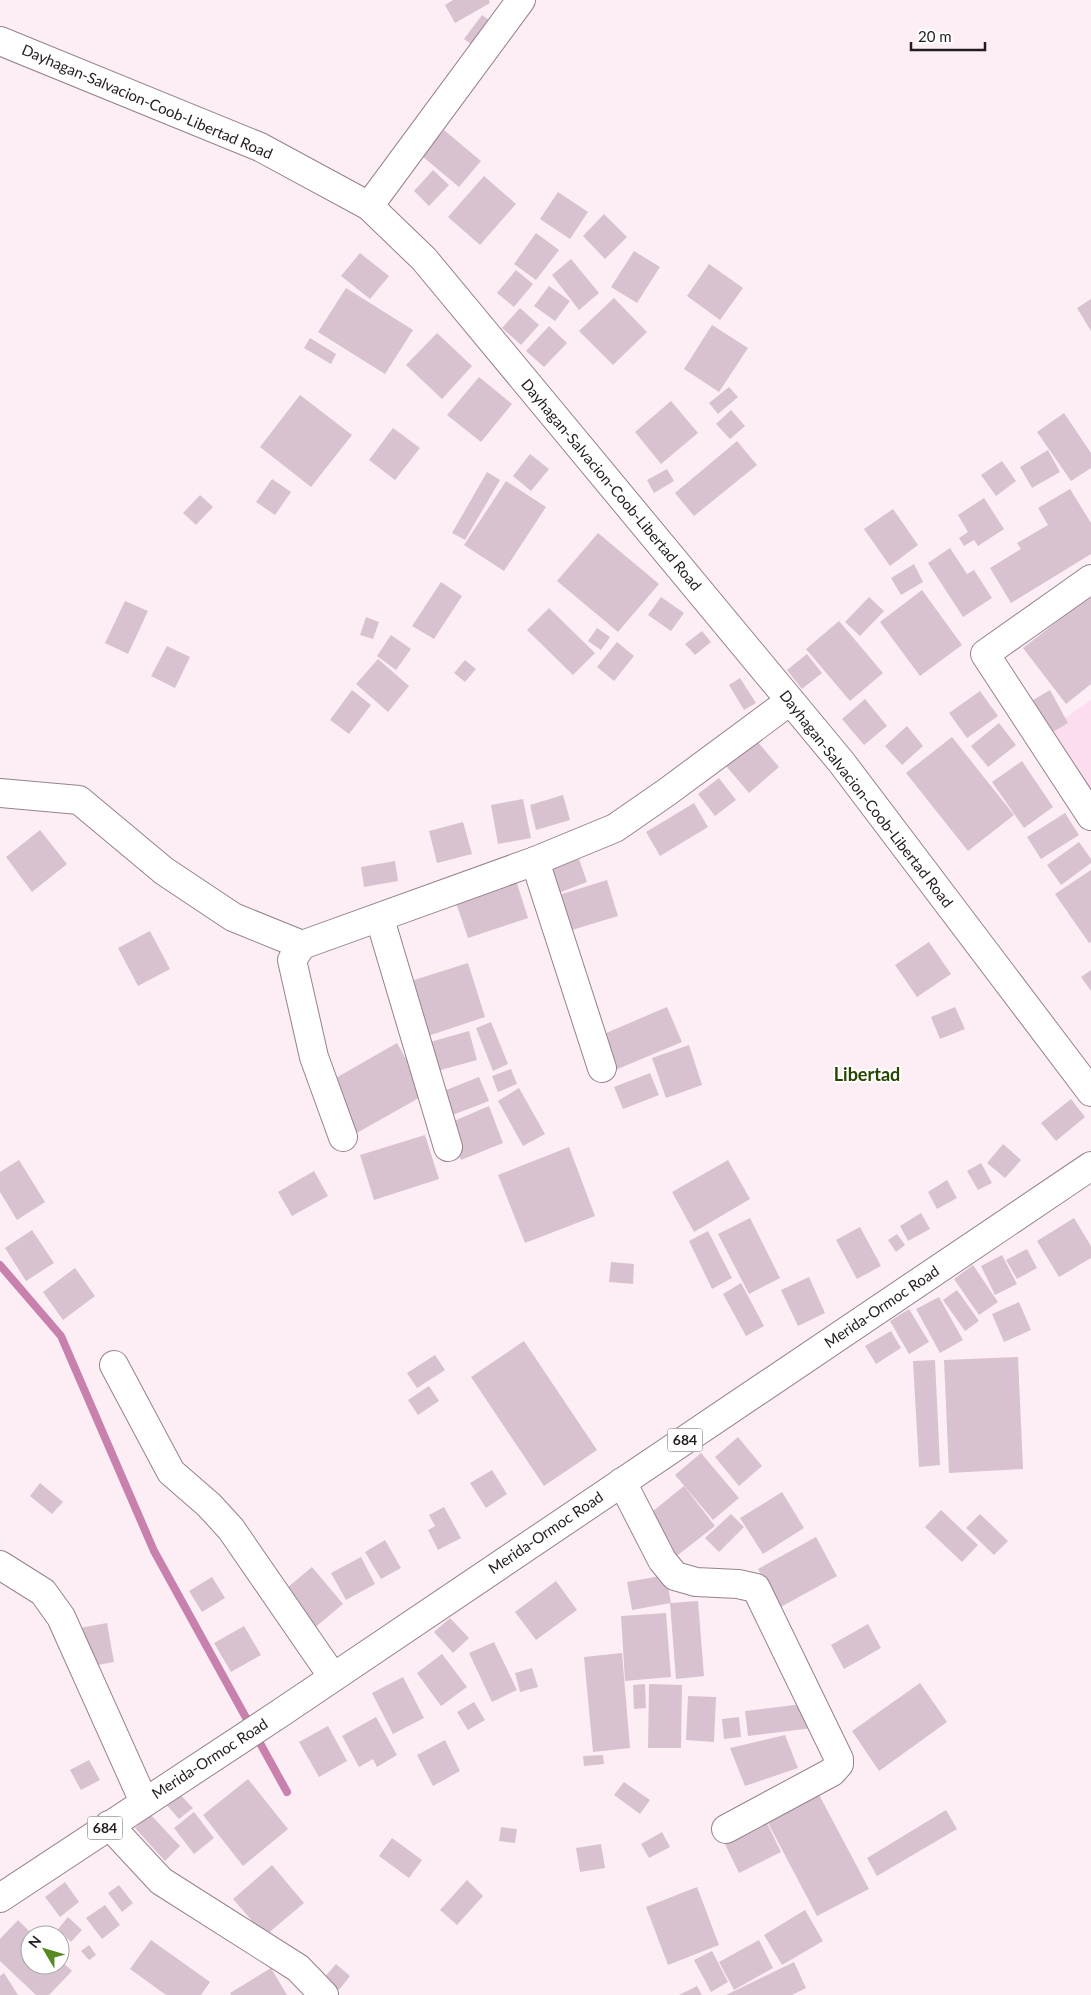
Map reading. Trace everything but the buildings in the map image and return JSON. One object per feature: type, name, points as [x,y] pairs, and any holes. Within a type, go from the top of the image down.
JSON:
[{"type":"main road","points":[[369,206],[521,0]]},
{"type":"main road","name":"Dayhagan-Salvacion-Coob-Libertad Road","points":[[0,41],[260,147],[369,206],[424,259],[842,763],[1091,1092]]},
{"type":"main road","points":[[1091,579],[985,654],[1091,816]]},
{"type":"main road","points":[[342,1137],[314,1057],[292,960],[302,944],[380,918],[535,861],[615,828],[667,792],[790,700]]},
{"type":"main road","points":[[0,793],[79,800],[164,871],[233,917],[302,944]]},
{"type":"main road","points":[[535,861],[602,1068]]},
{"type":"main road","points":[[380,918],[448,1147]]},
{"type":"main road","name":"Merida-Ormoc Road","points":[[0,1898],[279,1714],[1091,1166]]},
{"type":"main road","points":[[114,1365],[171,1472],[209,1505],[231,1529],[333,1677]]},
{"type":"main road","points":[[622,1482],[662,1560],[675,1576],[696,1582],[738,1584],[756,1588],[839,1760],[839,1764],[832,1772],[726,1829]]},
{"type":"main road","points":[[0,1565],[43,1592],[61,1617],[144,1802]]},
{"type":"main road","points":[[109,1825],[161,1881],[298,1968],[324,1995]]},
{"type":"shaded area","points":[[1091,700],[1091,799],[1047,731]]},
{"type":"waterway","points":[[0,1265],[61,1336],[154,1551],[287,1792]]},
{"type":"district","name":"Libertad","points":[[867,1075]]}]
